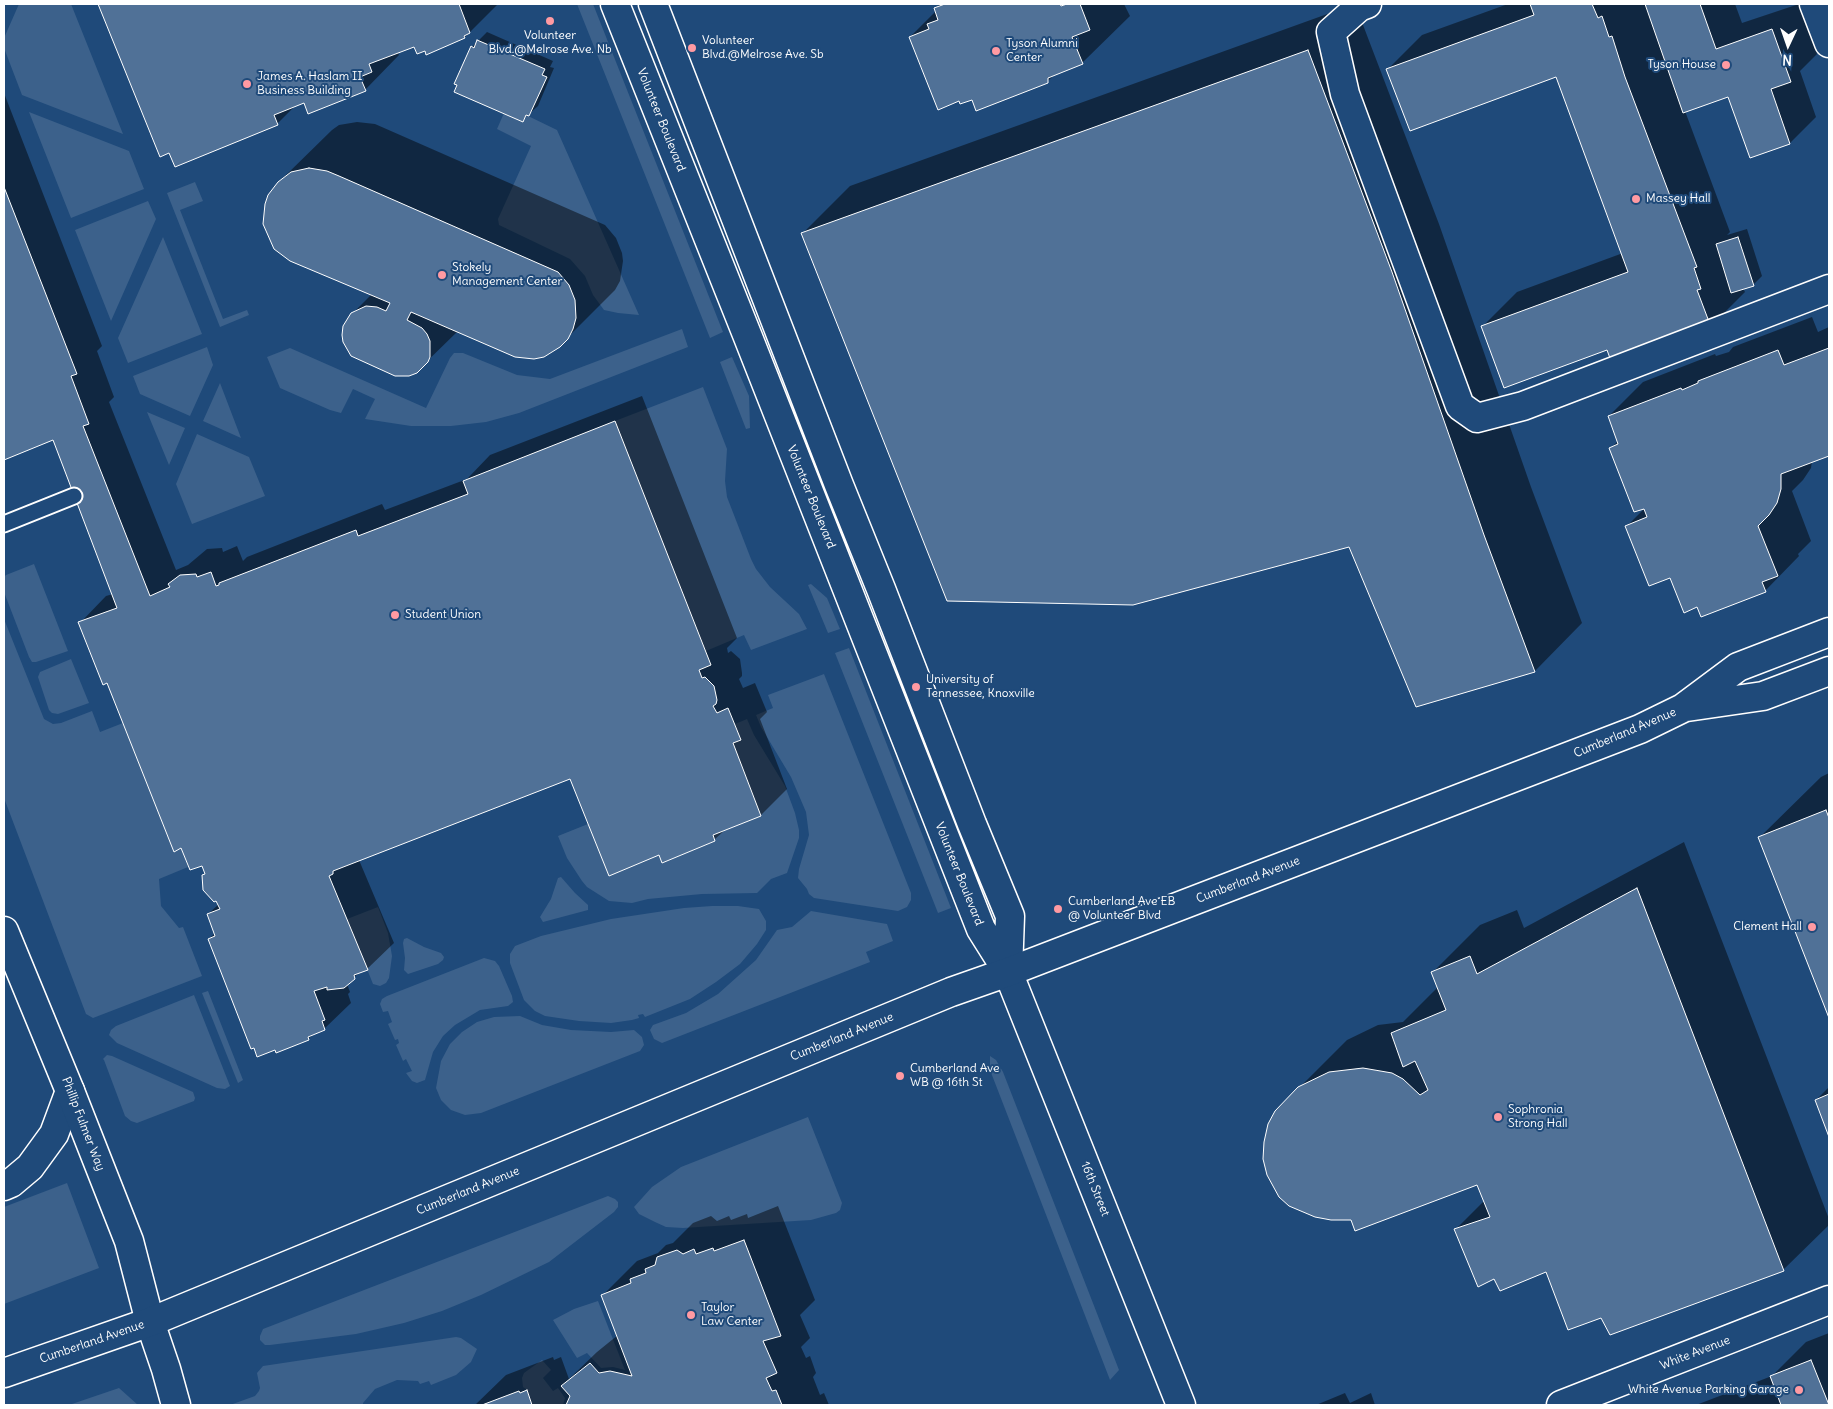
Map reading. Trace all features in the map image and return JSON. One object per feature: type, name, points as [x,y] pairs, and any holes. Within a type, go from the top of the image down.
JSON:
[{"type":"street","points":[[617,10],[653,4],[835,476],[1010,916],[1008,972]]},
{"type":"street","points":[[1368,4],[1359,7],[1332,32],[1345,94],[1460,406],[1477,418],[1523,406],[1829,290]]},
{"type":"street","points":[[1816,4],[1829,43]]},
{"type":"street","name":"Volunteer Boulevard","points":[[617,10],[748,336],[981,929],[1008,972]]},
{"type":"street","name":"Cumberland Avenue","points":[[4,1373],[150,1322],[951,992],[1008,972],[1640,729],[1683,708],[1738,667],[1829,632]]},
{"type":"street","name":"Cumberland Avenue","points":[[1683,708],[1763,696],[1829,671]]},
{"type":"street","name":"Phillip Fulmer Way","points":[[4,931],[70,1091],[128,1241],[150,1322],[166,1368],[176,1405]]},
{"type":"street","name":"16th Street","points":[[1008,972],[1181,1405]]},
{"type":"street","points":[[4,1186],[11,1183],[30,1167],[54,1134],[70,1091]]},
{"type":"street","name":"White Avenue","points":[[1561,1405],[1829,1300]]},
{"type":"lane","points":[[4,524],[74,496]]},
{"type":"shaded area","points":[[19,4],[71,4],[123,134],[22,95],[4,48],[4,38]]},
{"type":"shaded area","points":[[577,4],[593,4],[723,332],[710,338]]},
{"type":"shaded area","points":[[29,112],[129,151],[144,189],[71,218]]},
{"type":"shaded area","points":[[504,113],[526,115],[557,130],[639,315],[604,310],[593,295],[585,276],[570,259],[499,225],[498,219],[531,146],[497,129]]},
{"type":"shaded area","points":[[195,182],[203,201],[180,210],[223,319],[247,310],[249,315],[220,327],[167,193]]},
{"type":"shaded area","points":[[148,201],[156,219],[111,321],[75,230]]},
{"type":"shaded area","points":[[163,237],[202,334],[128,363],[118,338]]},
{"type":"shaded area","points":[[682,329],[688,347],[519,413],[486,422],[451,426],[411,426],[365,419],[375,399],[353,389],[341,413],[330,410],[280,388],[267,357],[290,348],[426,408],[454,353],[463,353],[517,375],[550,379]]},
{"type":"shaded area","points":[[207,347],[213,365],[190,416],[140,394],[133,376]]},
{"type":"shaded area","points":[[732,357],[749,396],[750,428],[746,429],[720,362]]},
{"type":"shaded area","points":[[220,383],[241,438],[203,421]]},
{"type":"shaded area","points":[[703,387],[727,449],[725,481],[727,497],[751,559],[770,587],[799,614],[807,629],[751,650],[744,635],[706,651],[615,421]]},
{"type":"shaded area","points":[[147,412],[185,428],[169,465]]},
{"type":"shaded area","points":[[197,434],[249,457],[265,496],[192,524],[176,484]]},
{"type":"shaded area","points":[[34,564],[68,651],[32,662],[4,592],[4,577]]},
{"type":"shaded area","points":[[811,584],[827,598],[840,629],[828,633],[808,585]]},
{"type":"shaded area","points":[[4,619],[44,719],[53,724],[61,723],[92,711],[100,732],[123,723],[174,852],[181,848],[188,867],[159,879],[161,906],[179,928],[183,927],[202,976],[93,1018],[86,1014],[4,798]]},
{"type":"shaded area","points":[[849,648],[951,908],[938,913],[835,653]]},
{"type":"shaded area","points":[[71,659],[89,703],[58,714],[52,713],[49,710],[38,677],[40,672]]},
{"type":"shaded area","points":[[824,674],[911,893],[911,900],[907,907],[898,911],[814,898],[798,878],[809,835],[806,812],[791,777],[761,727],[756,715],[773,708],[768,695]]},
{"type":"shaded area","points":[[747,719],[754,735],[785,786],[795,813],[799,838],[787,873],[771,879],[757,893],[702,894],[648,899],[632,903],[609,901],[587,887],[567,858],[558,836],[588,824],[609,875],[659,855],[662,863],[715,841],[713,835],[761,816],[733,743],[741,740],[735,724]]},
{"type":"shaded area","points":[[561,877],[588,905],[588,910],[543,922],[540,917],[551,899],[558,878]]},
{"type":"shaded area","points":[[738,906],[759,909],[766,921],[766,930],[740,964],[690,999],[645,1017],[643,1014],[638,1015],[639,1018],[632,1020],[611,1023],[545,1016],[535,1011],[524,1000],[510,963],[510,954],[515,946],[541,936],[611,919],[684,908]]},
{"type":"shaded area","points":[[378,907],[388,933],[392,956],[389,978],[386,983],[380,986],[373,984],[347,919]]},
{"type":"shaded area","points":[[811,911],[887,924],[893,941],[866,952],[870,962],[662,1043],[654,1039],[650,1030],[653,1025],[686,1013],[718,994],[756,960],[777,930],[792,927]]},
{"type":"shaded area","points":[[407,938],[441,953],[444,957],[443,960],[438,964],[408,974],[404,970],[403,943],[404,939]]},
{"type":"shaded area","points":[[484,958],[495,961],[499,966],[513,1002],[508,1006],[480,1010],[455,1025],[443,1036],[433,1052],[425,1080],[417,1083],[412,1081],[406,1073],[412,1071],[406,1059],[403,1061],[396,1045],[399,1043],[398,1039],[395,1040],[388,1024],[392,1022],[388,1011],[383,1012],[380,1004],[382,999]]},
{"type":"shaded area","points":[[208,991],[243,1080],[238,1083],[202,993]]},
{"type":"shaded area","points":[[194,995],[230,1086],[225,1089],[217,1088],[117,1043],[109,1035],[116,1026]]},
{"type":"shaded area","points":[[520,1016],[542,1025],[571,1030],[611,1032],[634,1030],[642,1037],[644,1045],[640,1051],[481,1113],[465,1115],[451,1110],[441,1100],[436,1088],[441,1061],[450,1044],[462,1032],[477,1022],[494,1017]]},
{"type":"shaded area","points":[[107,1055],[193,1092],[194,1101],[137,1123],[131,1121],[125,1116],[103,1059]]},
{"type":"shaded area","points":[[990,1056],[996,1060],[1003,1072],[1119,1370],[1110,1380],[990,1070]]},
{"type":"shaded area","points":[[808,1117],[842,1203],[840,1210],[836,1213],[811,1220],[683,1228],[666,1227],[639,1214],[634,1207],[652,1187],[681,1167]]},
{"type":"shaded area","points":[[67,1183],[99,1268],[4,1304],[4,1207]]},
{"type":"shaded area","points":[[608,1196],[618,1202],[618,1207],[614,1212],[549,1262],[481,1295],[442,1311],[404,1323],[356,1334],[270,1345],[265,1345],[260,1340],[263,1329]]},
{"type":"shaded area","points":[[598,1301],[625,1370],[613,1367],[601,1368],[587,1353],[577,1358],[553,1320],[574,1309]]},
{"type":"shaded area","points":[[456,1337],[461,1338],[477,1349],[471,1362],[456,1375],[431,1385],[429,1381],[420,1384],[418,1381],[397,1380],[375,1389],[363,1405],[230,1405],[255,1396],[260,1388],[257,1373],[263,1366]]},
{"type":"shaded area","points":[[542,1360],[551,1370],[543,1378],[553,1391],[558,1388],[565,1398],[563,1405],[532,1405],[527,1390],[523,1387],[522,1378],[524,1373]]},
{"type":"shaded area","points":[[119,1388],[138,1405],[69,1405]]},
{"type":"building","name":"James A. Haslam II Business Building","points":[[98,4],[459,4],[470,33],[464,36],[465,38],[426,55],[425,51],[417,54],[414,47],[369,64],[372,72],[360,77],[366,91],[308,114],[304,103],[274,115],[278,125],[175,167],[169,153],[160,157]]},
{"type":"building","name":"Tyson Alumni Center","points":[[945,4],[1060,4],[1061,6],[1080,4],[1090,30],[1072,37],[1083,64],[1048,78],[1048,83],[976,111],[972,100],[960,104],[959,101],[938,110],[909,37],[929,29],[927,24],[938,20],[934,8]]},
{"type":"building","name":"Massey Hall","points":[[1530,4],[1592,4],[1598,18],[1602,16],[1609,37],[1612,36],[1625,77],[1697,267],[1694,268],[1701,289],[1697,290],[1711,327],[1611,361],[1607,350],[1504,388],[1481,326],[1628,272],[1556,77],[1410,131],[1386,69],[1534,15]]},
{"type":"building","name":"Tyson House","points":[[1645,4],[1700,4],[1716,49],[1772,29],[1791,82],[1771,89],[1790,144],[1750,158],[1728,97],[1683,113]]},
{"type":"building","points":[[477,40],[545,69],[542,75],[547,77],[529,116],[526,115],[523,122],[454,92],[457,85],[454,84],[471,46],[474,48]]},
{"type":"building","points":[[1308,50],[1392,272],[1484,535],[1535,672],[1416,707],[1349,547],[1133,605],[947,601],[801,233]]},
{"type":"building","name":"Stokely Management Center","points":[[309,168],[327,171],[339,176],[558,272],[569,285],[575,300],[576,318],[568,339],[560,347],[544,357],[534,359],[515,357],[411,312],[407,320],[422,328],[430,341],[430,357],[428,362],[417,373],[409,376],[395,376],[351,356],[343,342],[342,335],[343,326],[351,313],[366,306],[377,307],[386,311],[390,303],[290,261],[274,249],[263,224],[268,195],[278,182],[291,172]]},
{"type":"building","name":"Student Union","points":[[4,187],[77,374],[71,376],[89,424],[83,426],[150,596],[170,587],[168,584],[180,575],[196,574],[197,577],[211,572],[216,586],[219,583],[356,530],[358,536],[468,494],[463,481],[615,421],[711,665],[699,670],[702,678],[705,677],[714,686],[717,700],[713,706],[717,713],[728,708],[741,740],[733,743],[761,816],[713,835],[715,841],[662,863],[659,855],[609,876],[570,779],[333,871],[333,874],[329,876],[368,970],[354,975],[355,979],[344,988],[327,990],[327,987],[314,991],[325,1020],[322,1021],[325,1030],[308,1037],[309,1040],[276,1053],[275,1050],[257,1057],[254,1048],[251,1049],[208,939],[215,936],[207,914],[220,909],[216,901],[214,902],[203,890],[202,875],[205,874],[202,866],[190,870],[181,848],[174,852],[107,683],[103,685],[78,622],[117,608],[53,440],[4,460]]},
{"type":"building","points":[[1738,237],[1754,286],[1731,293],[1716,244]]},
{"type":"building","points":[[1829,348],[1829,456],[1781,474],[1781,489],[1777,503],[1758,526],[1778,576],[1762,582],[1766,592],[1701,617],[1697,607],[1684,613],[1670,578],[1649,586],[1625,526],[1647,517],[1644,509],[1634,512],[1609,448],[1618,444],[1608,416],[1681,388],[1682,390],[1698,383],[1698,381],[1778,350],[1784,365]]},
{"type":"building","name":"Clement Hall","points":[[1826,810],[1829,818],[1829,1018],[1758,837]]},
{"type":"building","name":"Sophronia Strong Hall","points":[[1637,888],[1784,1271],[1610,1335],[1601,1318],[1568,1330],[1546,1272],[1500,1291],[1494,1279],[1478,1287],[1454,1229],[1490,1217],[1477,1185],[1355,1231],[1351,1220],[1331,1220],[1315,1217],[1289,1206],[1279,1197],[1267,1175],[1263,1159],[1264,1142],[1268,1124],[1275,1111],[1298,1087],[1329,1072],[1363,1068],[1392,1073],[1403,1079],[1420,1095],[1428,1090],[1415,1061],[1403,1067],[1391,1033],[1446,1010],[1431,972],[1470,956],[1477,974]]},
{"type":"building","points":[[1829,1094],[1829,1137],[1815,1100]]},
{"type":"building","name":"Taylor Law Center","points":[[744,1240],[781,1336],[763,1341],[777,1373],[766,1378],[772,1391],[776,1390],[782,1405],[566,1405],[570,1396],[561,1386],[590,1363],[599,1373],[610,1371],[632,1376],[601,1295],[631,1283],[630,1279],[646,1273],[645,1269],[655,1265],[657,1257],[677,1250],[683,1254],[694,1249],[696,1254],[713,1248],[714,1251]]},
{"type":"building","name":"White Avenue Parking Garage","points":[[1811,1360],[1829,1405],[1781,1405],[1770,1376]]},
{"type":"building","points":[[527,1390],[532,1405],[482,1405],[519,1391],[520,1393]]},
{"type":"place","name":"Volunteer Blvd.@Melrose Ave. Nb","points":[[550,21]]},
{"type":"place","name":"Volunteer Blvd.@Melrose Ave. Sb","points":[[692,48]]},
{"type":"place","name":"Tyson Alumni Center","points":[[996,51]]},
{"type":"place","name":"Tyson House","points":[[1726,65]]},
{"type":"place","name":"James A. Haslam II Business Building","points":[[247,84]]},
{"type":"place","name":"Massey Hall","points":[[1636,199]]},
{"type":"place","name":"Stokely Management Center","points":[[442,275]]},
{"type":"place","name":"Student Union","points":[[395,615]]},
{"type":"place","name":"University of Tennessee, Knoxville","points":[[916,687]]},
{"type":"place","name":"Cumberland Ave EB @ Volunteer Blvd","points":[[1058,909]]},
{"type":"place","name":"Clement Hall","points":[[1812,927]]},
{"type":"place","name":"Cumberland Ave WB @ 16th St","points":[[900,1076]]},
{"type":"place","name":"Sophronia Strong Hall","points":[[1498,1117]]},
{"type":"place","name":"Taylor Law Center","points":[[691,1315]]},
{"type":"place","name":"White Avenue Parking Garage","points":[[1799,1390]]}]
